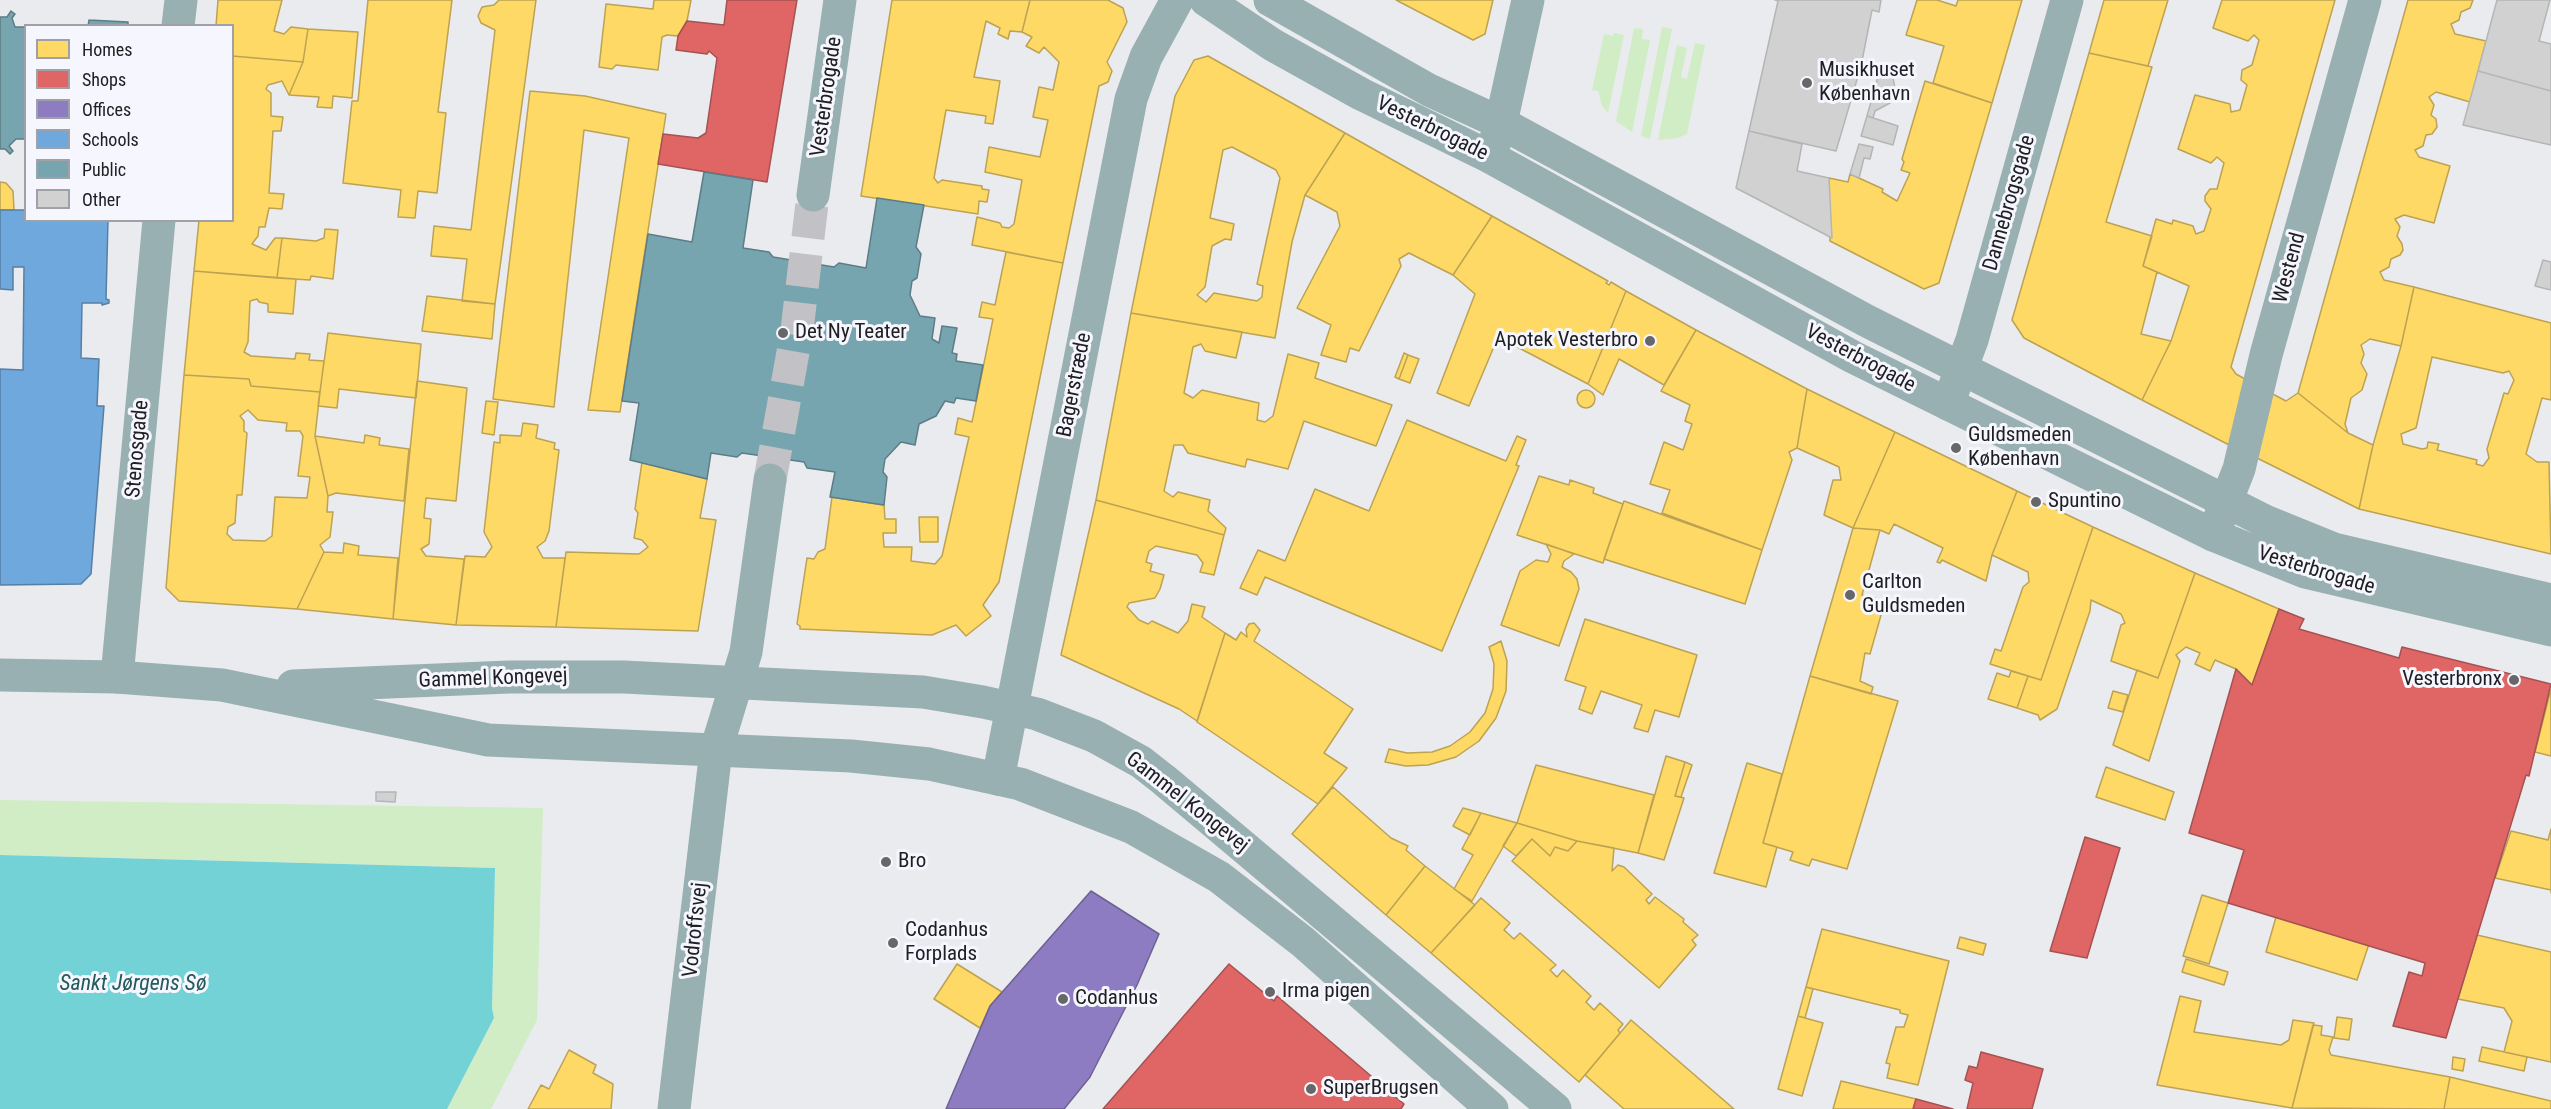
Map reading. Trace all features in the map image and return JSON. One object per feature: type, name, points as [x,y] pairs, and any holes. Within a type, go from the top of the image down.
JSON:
[{"type":"street","points":[[178,24],[181,0]]},
{"type":"street","name":"Vesterbrogade","points":[[813,195],[840,0]]},
{"type":"street","name":"Bagerstræde","points":[[998,779],[1131,99],[1146,57],[1177,0]]},
{"type":"street","name":"Vesterbrogade","points":[[1206,0],[1264,39],[1360,94],[1490,157],[1853,357],[2213,535],[2305,572],[2551,630]]},
{"type":"street","name":"Vesterbrogade","points":[[1270,0],[1420,85],[1501,123],[1961,370],[2308,540],[2334,549],[2551,600]]},
{"type":"street","points":[[1490,157],[1501,123],[1528,0]]},
{"type":"street","name":"Dannebrogsgade","points":[[1948,404],[1972,340],[2067,0]]},
{"type":"street","name":"Westend","points":[[2213,535],[2239,470],[2266,356],[2365,0]]},
{"type":"street","name":"Stenosgade","points":[[117,677],[159,222]]},
{"type":"street","points":[[716,750],[746,652],[770,480]]},
{"type":"street","name":"Gammel Kongevej","points":[[0,675],[117,677],[249,688],[509,677],[624,676],[737,684],[923,692],[1012,708],[1094,736],[1141,762],[1555,1109]]},
{"type":"street","name":"Gammel Kongevej","points":[[249,688],[488,740],[906,761],[998,779],[1042,791],[1131,827],[1219,877],[1273,917],[1490,1108]]},
{"type":"street","name":"Vodroffsvej","points":[[674,1109],[716,750]]},
{"type":"street","points":[[1490,1108],[1515,1076]]},
{"type":"green space","points":[[1662,27],[1672,29],[1650,139],[1641,136]]},
{"type":"green space","points":[[1634,28],[1643,29],[1642,39],[1650,40],[1632,132],[1616,121]]},
{"type":"green space","points":[[1614,33],[1624,35],[1608,113],[1602,106],[1598,91],[1592,90],[1604,34],[1613,36]]},
{"type":"green space","points":[[1695,43],[1705,45],[1687,134],[1678,138],[1658,140],[1677,45],[1687,48],[1681,77],[1687,79]]},
{"type":"green space","points":[[0,800],[543,808],[537,1020],[491,1109],[447,1109],[494,1018],[492,1008],[495,868],[0,855]]},
{"type":"water","name":"Sankt Jørgens Sø","points":[[0,855],[495,868],[492,1008],[494,1018],[447,1109],[0,1109]]},
{"type":"building: Homes","points":[[218,0],[282,0],[274,31],[284,34],[291,27],[308,29],[303,62],[234,56],[234,24],[216,24]]},
{"type":"building: Homes","points":[[368,0],[452,0],[438,112],[446,113],[437,193],[418,191],[415,218],[398,217],[401,190],[343,183],[352,101],[358,101]]},
{"type":"building: Homes","points":[[499,0],[536,0],[495,304],[462,301],[467,259],[431,256],[434,226],[471,230],[495,30],[481,23],[478,16],[482,7],[494,5]]},
{"type":"building: Homes","points":[[654,0],[691,0],[687,21],[678,36],[662,37],[658,70],[616,65],[612,69],[599,67],[606,4],[653,9]]},
{"type":"building: Homes","points":[[892,0],[1030,0],[1022,32],[1010,31],[1008,39],[998,34],[1000,28],[986,21],[974,77],[1000,81],[993,124],[985,123],[986,116],[946,110],[934,178],[938,183],[942,180],[982,186],[982,189],[989,190],[987,202],[979,201],[978,214],[861,196]]},
{"type":"building: Homes","points":[[1030,0],[1108,0],[1123,8],[1127,22],[1107,62],[1112,71],[1108,82],[1099,86],[1063,263],[972,245],[977,217],[1000,223],[1002,227],[1009,228],[1014,224],[1022,180],[985,172],[989,147],[1040,157],[1048,120],[1033,117],[1039,87],[1053,90],[1059,62],[1044,47],[1039,53],[1026,46],[1032,37],[1022,32]]},
{"type":"building: Homes","points":[[1396,0],[1493,0],[1485,34],[1473,40]]},
{"type":"building: Homes","points":[[1917,0],[1937,0],[1956,6],[1958,0],[2022,0],[1992,103],[1933,83],[1944,46],[1906,35]]},
{"type":"building: Homes","points":[[2104,0],[2168,0],[2148,66],[2089,53]]},
{"type":"building: Homes","points":[[2222,0],[2335,0],[2231,367],[2236,374],[2254,384],[2233,447],[2142,400],[2171,341],[2189,286],[2143,266],[2156,219],[2172,224],[2173,220],[2193,226],[2196,234],[2204,231],[2211,209],[2205,201],[2205,196],[2210,189],[2217,189],[2224,163],[2217,157],[2211,163],[2178,149],[2195,95],[2230,104],[2231,112],[2240,110],[2247,85],[2241,80],[2242,70],[2252,65],[2259,40],[2254,35],[2248,41],[2213,28]]},
{"type":"building: Homes","points":[[2408,0],[2473,0],[2470,8],[2461,12],[2459,20],[2451,24],[2455,34],[2486,41],[2470,102],[2436,92],[2429,97],[2434,105],[2431,115],[2436,119],[2437,127],[2432,134],[2426,135],[2423,146],[2415,150],[2419,157],[2450,166],[2434,223],[2404,215],[2395,219],[2400,227],[2397,236],[2403,250],[2400,255],[2391,259],[2389,267],[2380,272],[2384,280],[2414,287],[2401,346],[2370,339],[2361,345],[2364,354],[2361,363],[2367,374],[2362,390],[2351,398],[2345,424],[2348,433],[2298,393]]},
{"type":"building: Homes","points":[[308,29],[358,32],[352,98],[333,96],[332,108],[317,107],[319,97],[289,95],[303,62]]},
{"type":"building: Homes","points":[[2089,53],[2152,67],[2106,222],[2152,236],[2143,266],[2157,272],[2141,334],[2171,341],[2142,400],[2024,338],[2012,320]]},
{"type":"building: Homes","points":[[234,56],[303,62],[289,95],[282,81],[268,85],[266,89],[271,93],[271,116],[283,117],[281,131],[273,131],[269,193],[284,194],[282,209],[269,208],[265,227],[259,227],[258,236],[252,244],[266,250],[275,238],[282,238],[277,278],[194,271],[199,222],[234,222]]},
{"type":"building: Homes","points":[[1208,56],[1345,133],[1305,195],[1292,242],[1275,338],[1131,313],[1175,96],[1194,60]],"holes":[[[1232,147],[1276,170],[1280,178],[1257,284],[1263,286],[1262,297],[1257,301],[1214,293],[1206,302],[1197,295],[1205,287],[1212,246],[1225,239],[1231,240],[1234,224],[1210,218],[1223,150]]]},
{"type":"building: Homes","points":[[1925,81],[1992,103],[1939,283],[1924,289],[1830,241],[1829,178],[1848,182],[1850,174],[1883,189],[1882,192],[1897,201],[1910,173],[1901,170],[1904,162],[1902,159]]},
{"type":"building: Homes","points":[[530,91],[585,96],[666,114],[620,412],[588,410],[629,138],[584,130],[554,407],[493,399]]},
{"type":"building: Homes","points":[[1345,133],[1492,216],[1453,275],[1409,253],[1399,259],[1401,266],[1359,351],[1350,348],[1346,362],[1321,355],[1331,325],[1297,308],[1340,226],[1337,212],[1305,195]]},
{"type":"building: Homes","points":[[0,182],[6,183],[13,191],[14,210],[0,210]]},
{"type":"building: Homes","points":[[1492,216],[1608,281],[1606,283],[1609,285],[1611,282],[1626,291],[1588,384],[1498,337],[1469,406],[1437,393],[1475,294],[1453,275]]},
{"type":"building: Homes","points":[[325,229],[338,230],[333,279],[311,276],[310,280],[277,278],[282,238],[316,241],[324,238]]},
{"type":"building: Homes","points":[[1006,252],[1063,263],[999,582],[983,605],[991,616],[966,636],[956,625],[932,635],[800,629],[797,624],[807,558],[814,559],[818,552],[825,549],[832,497],[884,505],[885,519],[896,519],[896,533],[883,533],[884,547],[912,547],[911,561],[935,564],[942,556],[969,437],[955,434],[958,418],[972,422],[993,319],[979,317],[982,302],[995,305]]},
{"type":"building: Homes","points":[[194,271],[296,279],[293,314],[268,312],[268,304],[259,302],[257,299],[250,301],[248,342],[244,352],[251,356],[295,359],[296,353],[310,354],[309,360],[324,361],[320,392],[251,386],[249,379],[184,375]]},
{"type":"building: Homes","points":[[2414,287],[2551,323],[2551,400],[2542,398],[2526,454],[2537,462],[2549,462],[2551,554],[2359,509],[2373,445],[2401,346]],"holes":[[[2432,357],[2503,373],[2509,371],[2514,380],[2508,394],[2504,393],[2487,449],[2489,458],[2483,466],[2476,464],[2477,460],[2437,450],[2439,444],[2428,442],[2427,448],[2422,449],[2403,444],[2401,434],[2416,428]]]},
{"type":"building: Homes","points":[[1626,291],[1696,330],[1664,385],[1619,359],[1603,395],[1588,384]]},
{"type":"building: Homes","points":[[427,296],[495,304],[492,339],[422,331]]},
{"type":"building: Homes","points":[[1131,313],[1242,332],[1236,358],[1205,351],[1201,344],[1193,347],[1184,393],[1193,398],[1202,390],[1259,403],[1257,420],[1265,422],[1273,416],[1288,354],[1319,363],[1315,378],[1392,405],[1376,446],[1304,421],[1288,469],[1247,459],[1245,467],[1188,453],[1183,445],[1174,445],[1164,491],[1173,497],[1178,492],[1210,500],[1208,511],[1226,528],[1224,535],[1096,500]]},
{"type":"building: Homes","points":[[1696,330],[1807,389],[1797,448],[1789,452],[1792,460],[1762,550],[1662,513],[1670,490],[1650,484],[1664,442],[1683,450],[1692,424],[1685,421],[1690,405],[1661,391]]},
{"type":"building: Homes","points":[[328,333],[421,344],[416,398],[339,389],[337,408],[318,406]]},
{"type":"building: Homes","points":[[1404,353],[1408,355],[1399,379],[1395,377]]},
{"type":"building: Homes","points":[[1408,355],[1419,359],[1410,383],[1399,379]]},
{"type":"building: Homes","points":[[184,375],[249,379],[251,386],[320,392],[315,436],[328,496],[327,512],[333,512],[330,537],[320,545],[324,552],[297,609],[179,601],[166,588]],"holes":[[[248,410],[258,420],[287,423],[286,431],[300,431],[303,436],[298,476],[310,477],[307,498],[275,497],[272,536],[265,541],[233,540],[227,534],[228,527],[235,523],[237,495],[242,495],[247,433],[244,431],[244,421],[240,416]]]},
{"type":"building: Homes","points":[[417,381],[467,388],[456,501],[426,498],[424,518],[431,519],[429,544],[421,549],[426,556],[464,559],[456,625],[393,619]]},
{"type":"building: Homes","points":[[1807,389],[1895,432],[1853,528],[1824,515],[1833,480],[1841,480],[1839,467],[1797,448]]},
{"type":"building: Homes","points":[[1586,390],[1592,393],[1595,399],[1592,405],[1586,408],[1580,405],[1577,399],[1580,393]]},
{"type":"building: Homes","points":[[2267,391],[2286,401],[2298,393],[2348,433],[2373,445],[2359,509],[2247,453]]},
{"type":"building: Homes","points":[[486,401],[498,402],[494,435],[482,433]]},
{"type":"building: Homes","points":[[1407,420],[1506,461],[1517,436],[1526,440],[1516,465],[1519,466],[1442,651],[1265,577],[1257,595],[1240,588],[1258,550],[1285,561],[1315,489],[1369,511]]},
{"type":"building: Homes","points":[[523,423],[538,425],[536,438],[555,443],[554,449],[559,450],[549,531],[545,541],[537,547],[543,558],[565,558],[556,627],[456,625],[465,556],[485,557],[492,547],[484,532],[494,442],[500,443],[500,435],[521,436]]},
{"type":"building: Homes","points":[[1895,432],[2017,491],[1992,555],[1986,581],[1942,560],[1940,563],[1937,562],[1943,548],[1894,524],[1889,534],[1880,530],[1853,528]]},
{"type":"building: Homes","points":[[365,435],[380,438],[379,445],[409,449],[404,501],[336,493],[328,496],[315,436],[364,443]]},
{"type":"building: Homes","points":[[642,462],[707,479],[700,518],[716,520],[698,631],[556,627],[566,552],[639,554],[648,547],[642,540],[634,538],[638,513],[635,509]]},
{"type":"building: Homes","points":[[1539,476],[1569,485],[1570,480],[1594,488],[1593,493],[1623,504],[1603,563],[1517,535]]},
{"type":"building: Homes","points":[[2017,491],[2093,527],[2041,680],[1990,664],[1995,649],[2001,651],[2023,587],[2029,582],[2028,572],[1992,555]]},
{"type":"building: Homes","points":[[1096,500],[1224,535],[1214,575],[1200,572],[1203,563],[1197,555],[1156,546],[1149,551],[1146,562],[1152,564],[1150,571],[1164,575],[1160,589],[1155,598],[1129,603],[1127,607],[1139,620],[1148,624],[1152,621],[1178,633],[1188,621],[1192,604],[1205,607],[1202,617],[1225,633],[1197,721],[1179,709],[1061,655]]},
{"type":"building: Homes","points":[[1624,501],[1762,550],[1745,604],[1604,559]]},
{"type":"building: Homes","points":[[919,517],[938,517],[938,542],[920,542]]},
{"type":"building: Homes","points":[[2093,527],[2195,573],[2158,678],[2111,661],[2121,625],[2125,623],[2121,614],[2091,600],[2090,611],[2057,709],[2040,720],[2038,715],[2017,708],[2028,676],[2041,680]]},
{"type":"building: Homes","points":[[1853,528],[1880,530],[1862,595],[1885,601],[1870,654],[1865,653],[1860,681],[1873,687],[1871,694],[1810,676]]},
{"type":"building: Homes","points":[[344,543],[359,546],[358,555],[398,558],[393,619],[297,609],[324,552],[343,553]]},
{"type":"building: Homes","points":[[1546,544],[1574,554],[1564,561],[1562,567],[1577,579],[1579,589],[1559,646],[1501,625],[1520,571],[1536,560],[1548,562],[1551,554]]},
{"type":"building: Homes","points":[[2195,573],[2279,609],[2252,685],[2236,669],[2215,660],[2210,671],[2195,664],[2200,653],[2186,647],[2176,655],[2180,661],[2149,761],[2113,745],[2137,670],[2158,678]]},
{"type":"building: Homes","points":[[1585,619],[1697,655],[1679,717],[1655,710],[1648,732],[1634,728],[1642,705],[1601,691],[1592,714],[1579,709],[1586,687],[1565,680]]},
{"type":"building: Homes","points":[[1254,623],[1260,630],[1254,641],[1353,709],[1324,753],[1347,768],[1318,804],[1197,722],[1225,633],[1236,640],[1241,632],[1247,637],[1246,629],[1249,624]]},
{"type":"building: Homes","points":[[1501,641],[1507,661],[1506,691],[1496,718],[1479,741],[1456,757],[1428,765],[1406,766],[1385,762],[1389,749],[1407,753],[1432,752],[1450,746],[1470,732],[1485,713],[1493,689],[1494,664],[1489,647]]},
{"type":"building: Homes","points":[[2011,671],[2028,676],[2017,708],[1988,699],[1997,673],[2009,677]]},
{"type":"building: Homes","points":[[1810,676],[1898,701],[1847,869],[1812,859],[1809,866],[1790,860],[1793,852],[1763,843]]},
{"type":"building: Homes","points":[[2551,689],[2551,756],[2535,752]]},
{"type":"building: Homes","points":[[2113,691],[2128,695],[2123,712],[2108,708]]},
{"type":"building: Homes","points":[[1666,756],[1685,762],[1675,796],[1684,798],[1664,860],[1638,853]]},
{"type":"building: Homes","points":[[1685,762],[1692,765],[1681,797],[1675,796]]},
{"type":"building: Homes","points":[[1747,763],[1782,774],[1763,843],[1777,847],[1766,887],[1714,873]]},
{"type":"building: Homes","points":[[1536,765],[1654,795],[1638,853],[1577,841],[1517,823]]},
{"type":"building: Homes","points":[[2106,767],[2174,792],[2165,820],[2096,797]]},
{"type":"building: Homes","points":[[1333,787],[1391,838],[1408,846],[1406,850],[1425,866],[1386,915],[1292,834]]},
{"type":"building: Homes","points":[[1463,808],[1481,813],[1470,835],[1453,826]]},
{"type":"building: Homes","points":[[1481,813],[1517,823],[1472,901],[1454,889],[1473,855],[1462,849]]},
{"type":"building: Homes","points":[[1517,823],[1577,841],[1568,851],[1555,847],[1550,856],[1532,839],[1516,856],[1503,846]]},
{"type":"building: Homes","points":[[2551,829],[2551,890],[2495,878],[2511,831],[2548,840]]},
{"type":"building: Homes","points":[[1532,839],[1550,856],[1555,847],[1568,851],[1577,841],[1614,848],[1612,871],[1618,865],[1624,867],[1652,894],[1646,900],[1649,904],[1655,897],[1684,919],[1683,922],[1698,935],[1692,940],[1696,945],[1659,988],[1512,861]]},
{"type":"building: Homes","points":[[1425,866],[1475,905],[1431,953],[1386,915]]},
{"type":"building: Homes","points":[[2202,895],[2228,903],[2209,964],[2183,956]]},
{"type":"building: Homes","points":[[1481,898],[1510,923],[1504,930],[1514,939],[1520,933],[1556,965],[1550,970],[1557,977],[1563,970],[1591,996],[1586,1002],[1594,1010],[1600,1003],[1623,1024],[1618,1030],[1620,1033],[1579,1082],[1431,953]]},
{"type":"building: Homes","points":[[2276,917],[2369,944],[2357,980],[2266,952]]},
{"type":"building: Homes","points":[[1822,929],[1949,961],[1918,1085],[1887,1078],[1890,1064],[1886,1063],[1896,1027],[1904,1027],[1908,1015],[1900,1013],[1900,1010],[1806,987]]},
{"type":"building: Homes","points":[[2477,935],[2551,952],[2551,1062],[2504,1052],[2512,1021],[2504,1008],[2458,999]]},
{"type":"building: Homes","points":[[1960,937],[1986,944],[1983,955],[1957,948]]},
{"type":"building: Homes","points":[[2186,959],[2228,972],[2224,985],[2182,972]]},
{"type":"building: Homes","points":[[957,964],[1002,992],[990,1006],[980,1028],[934,999]]},
{"type":"building: Homes","points":[[1806,987],[1813,989],[1805,1018],[1798,1016]]},
{"type":"building: Homes","points":[[2180,996],[2201,1001],[2194,1032],[2281,1045],[2289,1040],[2293,1020],[2314,1023],[2292,1108],[2157,1085]]},
{"type":"building: Homes","points":[[1798,1016],[1823,1023],[1802,1096],[1778,1089]]},
{"type":"building: Homes","points":[[2337,1017],[2352,1019],[2349,1040],[2334,1038]]},
{"type":"building: Homes","points":[[1631,1020],[1734,1109],[1624,1109],[1585,1075]]},
{"type":"building: Homes","points":[[2313,1025],[2322,1026],[2321,1035],[2333,1037],[2329,1050],[2331,1055],[2450,1077],[2444,1109],[2292,1108]]},
{"type":"building: Homes","points":[[2482,1047],[2527,1057],[2524,1071],[2479,1061]]},
{"type":"building: Homes","points":[[569,1050],[596,1065],[593,1073],[613,1084],[611,1109],[528,1109],[541,1085],[549,1089]]},
{"type":"building: Homes","points":[[2453,1057],[2465,1059],[2463,1071],[2452,1069]]},
{"type":"building: Homes","points":[[2450,1077],[2551,1101],[2551,1109],[2444,1109]]},
{"type":"building: Homes","points":[[1841,1081],[1916,1099],[1913,1109],[1833,1109]]},
{"type":"building: Shops","points":[[727,0],[797,0],[767,182],[658,164],[663,134],[698,138],[706,133],[717,58],[709,51],[707,54],[676,50],[678,36],[687,21],[724,25]]},
{"type":"building: Shops","points":[[2279,609],[2304,619],[2299,629],[2399,658],[2402,647],[2551,684],[2529,776],[2526,775],[2446,1038],[2393,1026],[2409,972],[2422,976],[2425,963],[2228,903],[2244,850],[2189,833],[2236,669],[2252,685]]},
{"type":"building: Shops","points":[[2085,837],[2120,848],[2087,958],[2050,951]]},
{"type":"building: Shops","points":[[1229,964],[1274,1001],[1277,996],[1404,1104],[1401,1109],[1103,1109]]},
{"type":"building: Shops","points":[[1981,1052],[2043,1069],[2032,1109],[1967,1109],[1973,1083],[1965,1080],[1969,1066],[1977,1068]]},
{"type":"building: Shops","points":[[1916,1099],[1953,1109],[1913,1109]]},
{"type":"building: Offices","name":"Codanhus","points":[[1091,891],[1159,934],[1137,985],[1090,1077],[1064,1109],[946,1109],[990,1006]]},
{"type":"building: Schools","points":[[0,210],[24,210],[24,222],[108,222],[106,299],[109,303],[102,305],[102,303],[82,303],[81,358],[99,359],[97,406],[104,406],[91,574],[81,584],[0,585],[0,369],[23,370],[24,267],[13,267],[13,290],[0,289]]},
{"type":"building: Public","points":[[11,11],[15,14],[12,18],[15,27],[24,27],[24,139],[16,139],[9,146],[13,151],[10,154],[5,149],[0,149],[0,17],[7,17]]},
{"type":"building: Public","points":[[89,20],[128,22],[128,24],[88,24]]},
{"type":"building: Public","name":"Det Ny Teater","points":[[704,172],[753,180],[743,248],[769,252],[773,257],[834,267],[839,263],[866,268],[877,198],[924,205],[916,247],[921,254],[917,278],[912,281],[910,295],[920,316],[935,318],[932,339],[939,343],[942,326],[957,328],[952,353],[957,354],[956,361],[983,365],[976,401],[956,398],[954,403],[945,401],[936,416],[919,424],[915,445],[901,442],[885,459],[883,472],[887,477],[884,505],[830,497],[835,472],[807,468],[804,462],[742,453],[737,457],[711,453],[707,479],[630,460],[639,403],[622,401],[648,234],[692,242]]},
{"type":"building: Other","name":"Musikhuset København","points":[[1775,0],[1881,0],[1879,12],[1872,10],[1861,66],[1836,151],[1749,131],[1778,1]]},
{"type":"building: Other","points":[[2497,0],[2550,0],[2539,41],[2551,44],[2551,91],[2478,71]]},
{"type":"building: Other","points":[[2478,71],[2551,91],[2551,145],[2463,125]]},
{"type":"building: Other","points":[[1879,73],[1893,77],[1895,89],[1890,103],[1875,111],[1873,118],[1867,116]]},
{"type":"building: Other","points":[[1867,116],[1898,126],[1893,145],[1861,136]]},
{"type":"building: Other","points":[[1749,131],[1802,144],[1797,171],[1829,178],[1832,238],[1736,188]]},
{"type":"building: Other","points":[[1859,144],[1873,147],[1870,159],[1864,158],[1859,178],[1850,174]]},
{"type":"building: Other","points":[[2543,260],[2551,262],[2551,290],[2535,286]]},
{"type":"building: Other","points":[[376,792],[396,792],[395,802],[376,801]]},
{"type":"tunnel","points":[[770,480],[797,330],[813,195]]},
{"type":"place","name":"Musikhuset København","points":[[1807,83]]},
{"type":"place","name":"Det Ny Teater","points":[[783,333]]},
{"type":"place","name":"Apotek Vesterbro","points":[[1650,341]]},
{"type":"place","name":"Guldsmeden København","points":[[1956,448]]},
{"type":"place","name":"Spuntino","points":[[2036,502]]},
{"type":"place","name":"Carlton Guldsmeden","points":[[1850,595]]},
{"type":"place","name":"Vesterbronx","points":[[2514,680]]},
{"type":"place","name":"Bro","points":[[886,862]]},
{"type":"place","name":"Codanhus Forplads","points":[[893,943]]},
{"type":"place","name":"Irma pigen","points":[[1270,992]]},
{"type":"place","name":"Codanhus","points":[[1063,999]]},
{"type":"place","name":"SuperBrugsen","points":[[1311,1089]]}]
